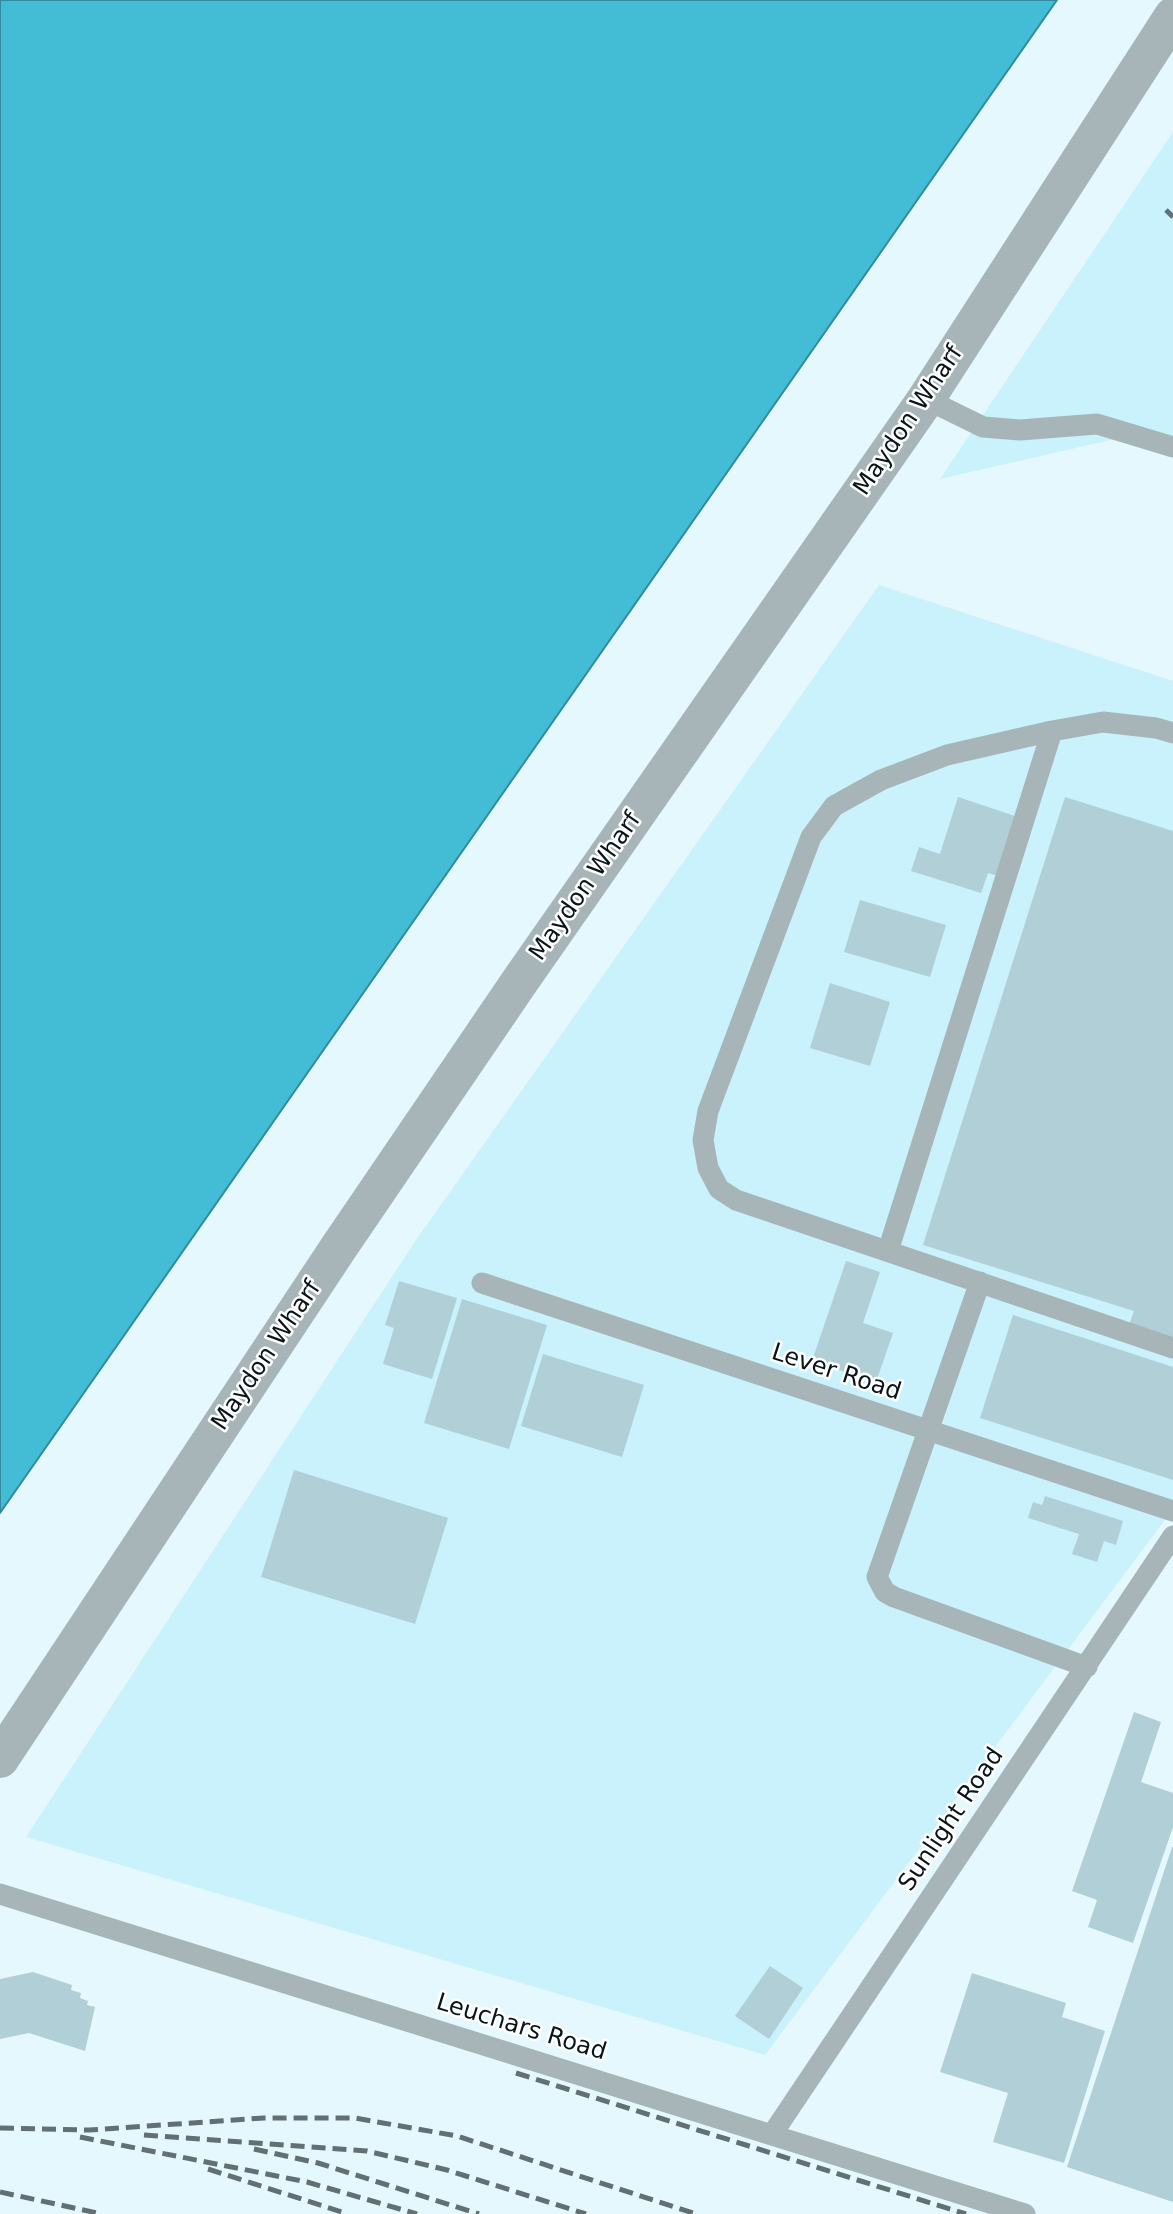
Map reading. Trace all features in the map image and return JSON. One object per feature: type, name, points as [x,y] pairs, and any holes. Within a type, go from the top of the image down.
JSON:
[{"type":"street","name":"Maydon Wharf","points":[[0,1759],[512,993],[926,399],[1173,16]]},
{"type":"lane","points":[[926,399],[984,427],[1020,430],[1097,424],[1173,447]]},
{"type":"lane","points":[[1173,733],[1156,728],[1103,722],[1052,731],[947,755],[881,780],[834,806],[811,837],[708,1111],[704,1140],[708,1168],[719,1189],[736,1200],[1173,1348]]},
{"type":"lane","points":[[888,1251],[1052,731]]},
{"type":"lane","points":[[980,1282],[930,1432],[877,1577],[880,1586],[894,1597],[1087,1667]]},
{"type":"lane","name":"Lever Road","points":[[482,1283],[1173,1511]]},
{"type":"lane","name":"Sunlight Road","points":[[773,2133],[1173,1536]]},
{"type":"lane","name":"Leuchars Road","points":[[0,1894],[773,2133],[1025,2214]]},
{"type":"shaded area","points":[[1173,132],[1173,458],[1115,439],[940,479]]},
{"type":"shaded area","points":[[879,585],[1173,681],[1173,1509],[765,2055],[26,1837],[416,1240]]},
{"type":"water","points":[[0,0],[1057,0],[0,1513]]},
{"type":"building","points":[[958,797],[1018,817],[998,876],[988,873],[981,893],[911,871],[919,847],[940,854]]},
{"type":"building","points":[[1065,797],[1173,831],[1173,1339],[1129,1325],[1134,1311],[923,1245]]},
{"type":"building","points":[[860,900],[946,925],[930,977],[844,952]]},
{"type":"building","points":[[830,983],[890,1002],[870,1066],[810,1048]]},
{"type":"building","points":[[846,1261],[880,1272],[863,1323],[893,1333],[876,1382],[812,1361]]},
{"type":"building","points":[[399,1281],[457,1298],[432,1379],[383,1364],[394,1328],[385,1325]]},
{"type":"building","points":[[462,1299],[547,1325],[509,1449],[424,1423]]},
{"type":"building","points":[[1013,1315],[1173,1367],[1173,1480],[980,1418]]},
{"type":"building","points":[[543,1354],[644,1385],[622,1457],[521,1426]]},
{"type":"building","points":[[294,1470],[448,1518],[415,1624],[261,1577]]},
{"type":"building","points":[[1045,1496],[1123,1521],[1116,1545],[1104,1541],[1097,1562],[1072,1554],[1079,1534],[1028,1518],[1033,1502],[1042,1505]]},
{"type":"building","points":[[1134,1712],[1161,1722],[1141,1782],[1173,1793],[1173,1827],[1133,1943],[1088,1927],[1097,1900],[1072,1891]]},
{"type":"building","points":[[1173,1847],[1173,2202],[1067,2167]]},
{"type":"building","points":[[770,1966],[803,1988],[769,2039],[735,2016]]},
{"type":"building","points":[[33,1972],[72,1985],[71,1990],[81,1993],[80,1998],[88,2001],[87,2005],[95,2007],[85,2051],[29,2033],[0,2039],[0,1979]]},
{"type":"building","points":[[972,1973],[1066,2003],[1062,2017],[1105,2031],[1064,2163],[993,2142],[1008,2093],[940,2072]]},
{"type":"railway","points":[[1166,210],[1173,217]]},
{"type":"railway","points":[[516,2073],[966,2214]]},
{"type":"railway","points":[[0,2128],[89,2130],[264,2118],[355,2118],[457,2136],[696,2214]]},
{"type":"railway","points":[[144,2135],[367,2151],[447,2170],[586,2214]]},
{"type":"railway","points":[[80,2137],[307,2182],[417,2214]]},
{"type":"railway","points":[[254,2149],[318,2163],[479,2214]]},
{"type":"railway","points":[[208,2169],[348,2214]]},
{"type":"railway","points":[[0,2192],[102,2214]]}]
